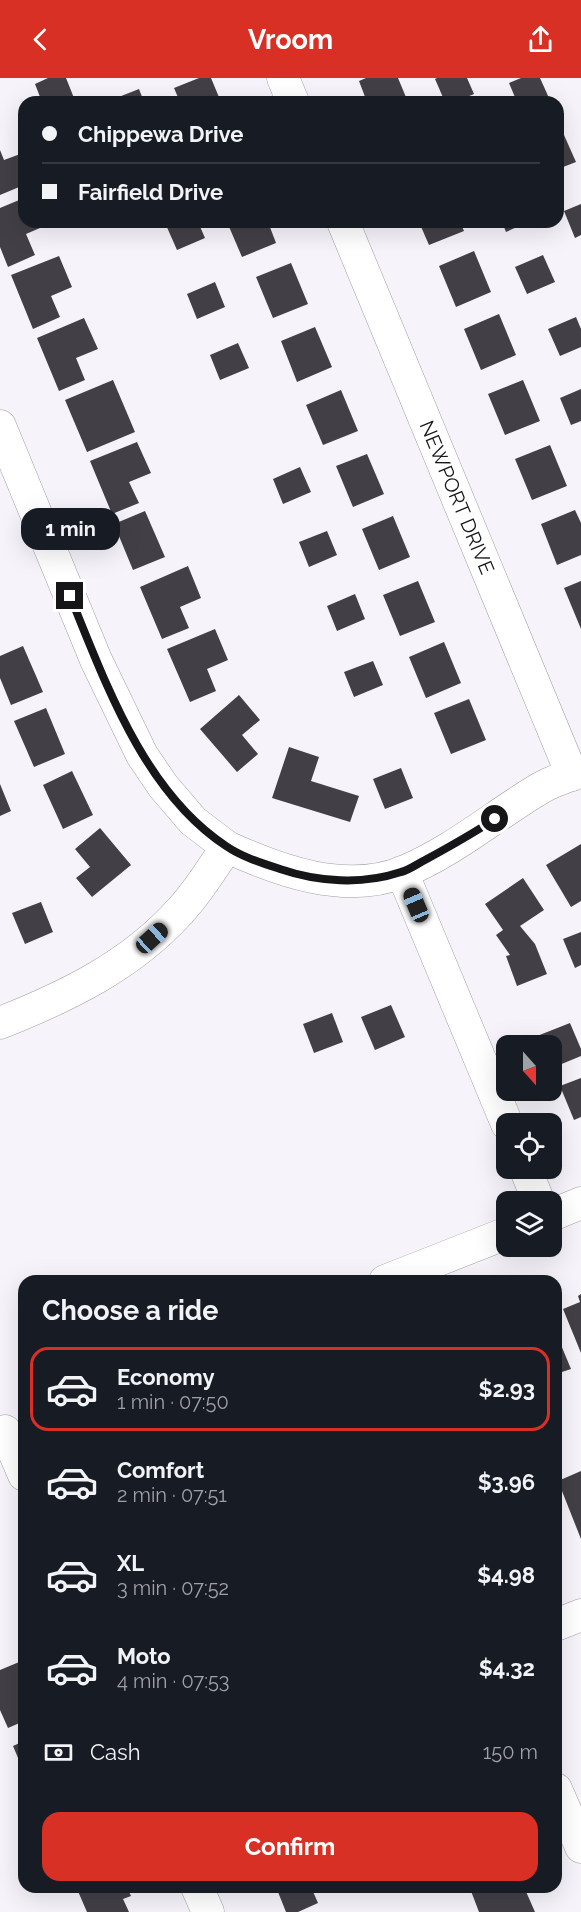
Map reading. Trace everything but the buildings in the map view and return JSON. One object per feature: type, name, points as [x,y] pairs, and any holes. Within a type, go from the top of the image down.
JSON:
[{"type":"street","points":[[283,78],[290,96]]},
{"type":"street","name":"NEWPORT DRIVE","points":[[346,228],[577,773]]},
{"type":"street","points":[[0,426],[96,660],[142,755],[163,786],[193,820],[227,847],[257,861],[297,874],[322,879],[368,880],[402,872],[461,841],[541,788],[577,773]]},
{"type":"street","points":[[0,1023],[77,990],[139,950],[183,909],[227,847]]},
{"type":"street","points":[[402,872],[502,1113]]},
{"type":"street","points":[[562,1211],[581,1203]]},
{"type":"street","points":[[400,1275],[496,1237]]},
{"type":"street","points":[[10,1429],[18,1455]]},
{"type":"street","points":[[562,1623],[581,1615]]},
{"type":"street","points":[[562,1803],[581,1847]]},
{"type":"street","points":[[200,1893],[208,1912]]},
{"type":"route","points":[[70,596],[96,660],[142,755],[163,786],[193,820],[227,847],[257,861],[297,874],[322,879],[368,880],[402,872],[461,841],[495,819]]}]
